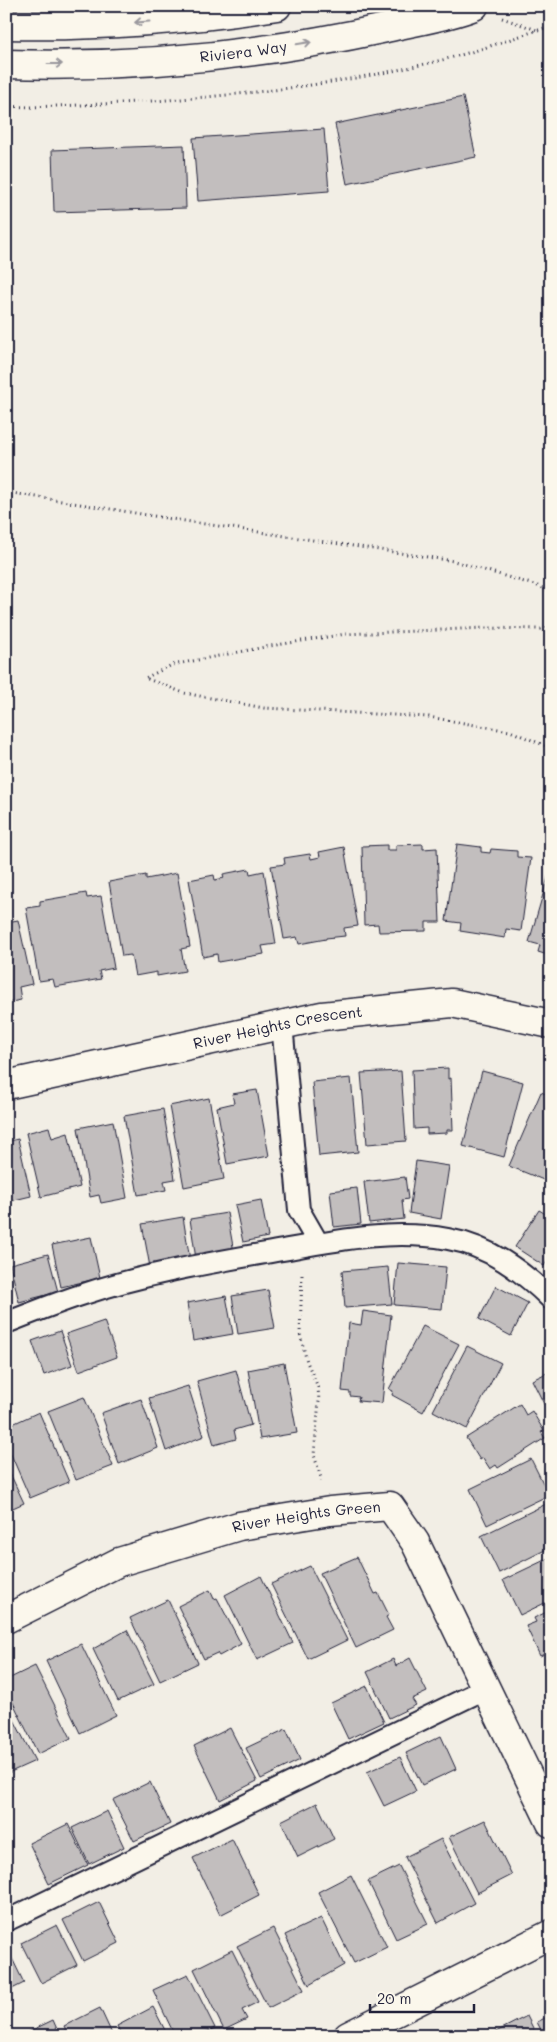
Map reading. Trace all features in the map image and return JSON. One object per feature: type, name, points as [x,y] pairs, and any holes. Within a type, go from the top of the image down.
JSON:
[{"type":"street","points":[[6,25],[110,24],[158,21],[277,6]]},
{"type":"street","name":"Riviera Way","points":[[6,64],[98,64],[247,51],[362,33],[474,6]]},
{"type":"street","name":"River Heights Crescent","points":[[6,1085],[322,1016],[452,1003],[551,1024]]},
{"type":"street","name":"River Heights Green","points":[[6,1619],[119,1562],[230,1528],[330,1510],[390,1506],[415,1542],[551,1823]]},
{"type":"street","points":[[348,2036],[551,1934]]},
{"type":"lane","points":[[282,1024],[299,1210],[318,1244]]},
{"type":"lane","points":[[6,1323],[82,1295],[187,1267],[363,1236],[407,1235],[449,1239],[490,1252],[526,1274],[551,1299]]},
{"type":"lane","points":[[6,1921],[485,1689]]},
{"type":"path","points":[[538,30],[551,26]]},
{"type":"path","points":[[6,492],[454,561],[541,587],[551,592]]},
{"type":"path","points":[[551,626],[541,629],[485,628],[346,634],[270,646],[172,665],[145,678],[184,693],[264,708],[429,718],[510,731],[551,748]]},
{"type":"building","points":[[463,97],[476,157],[347,184],[335,124]]},
{"type":"building","points":[[324,129],[329,191],[198,201],[193,138]]},
{"type":"building","points":[[184,145],[186,208],[54,212],[52,150]]},
{"type":"building","points":[[423,844],[423,849],[437,848],[440,922],[426,922],[426,931],[379,932],[378,924],[364,925],[362,846],[387,845],[387,850],[396,850],[396,845]]},
{"type":"building","points":[[457,844],[481,847],[481,852],[490,853],[491,849],[517,851],[517,857],[531,858],[521,931],[506,929],[505,938],[460,931],[461,923],[446,921]]},
{"type":"building","points":[[344,847],[358,926],[344,928],[345,936],[299,944],[297,937],[284,939],[271,866],[285,864],[284,858],[310,854],[311,859],[320,857],[319,852]]},
{"type":"building","points":[[551,867],[551,956],[538,952],[540,945],[529,942]]},
{"type":"building","points":[[249,869],[250,874],[264,871],[276,944],[262,946],[264,954],[218,962],[217,954],[203,957],[189,880],[214,875],[215,880],[224,878],[223,874]]},
{"type":"building","points":[[177,873],[190,947],[181,949],[185,971],[157,976],[157,972],[135,976],[131,955],[122,956],[109,882],[146,875],[146,879]]},
{"type":"building","points":[[86,893],[87,898],[101,896],[114,968],[99,971],[101,979],[55,987],[53,979],[39,981],[26,908],[40,906],[40,901]]},
{"type":"building","points":[[6,920],[7,922],[18,920],[32,984],[19,987],[21,1000],[6,1003]]},
{"type":"building","points":[[448,1068],[448,1079],[451,1078],[453,1130],[447,1130],[447,1133],[427,1134],[427,1128],[414,1129],[412,1070]]},
{"type":"building","points":[[401,1071],[406,1141],[367,1144],[361,1073]]},
{"type":"building","points":[[482,1071],[523,1082],[504,1157],[463,1146]]},
{"type":"building","points":[[351,1078],[358,1152],[319,1156],[312,1082]]},
{"type":"building","points":[[257,1090],[269,1156],[227,1164],[217,1107],[234,1103],[232,1094]]},
{"type":"building","points":[[541,1092],[551,1096],[551,1169],[546,1181],[509,1166]]},
{"type":"building","points":[[209,1098],[224,1179],[184,1187],[169,1106]]},
{"type":"building","points":[[163,1109],[175,1179],[164,1181],[166,1190],[138,1195],[124,1116]]},
{"type":"building","points":[[113,1121],[127,1198],[101,1203],[99,1195],[90,1197],[78,1128]]},
{"type":"building","points":[[49,1127],[52,1138],[68,1133],[80,1187],[41,1197],[26,1133]]},
{"type":"building","points":[[18,1139],[31,1196],[6,1202],[6,1142]]},
{"type":"building","points":[[416,1161],[449,1166],[441,1219],[409,1213]]},
{"type":"building","points":[[405,1177],[408,1199],[402,1200],[404,1219],[369,1223],[364,1182]]},
{"type":"building","points":[[357,1188],[361,1224],[334,1227],[330,1191]]},
{"type":"building","points":[[261,1200],[268,1237],[243,1242],[235,1205]]},
{"type":"building","points":[[539,1210],[551,1217],[551,1255],[544,1266],[515,1247]]},
{"type":"building","points":[[227,1213],[234,1252],[196,1259],[190,1219]]},
{"type":"building","points":[[183,1217],[190,1260],[150,1267],[142,1224]]},
{"type":"building","points":[[91,1237],[100,1278],[61,1287],[52,1245]]},
{"type":"building","points":[[48,1254],[58,1292],[19,1302],[10,1264]]},
{"type":"building","points":[[398,1263],[446,1267],[442,1309],[394,1305]]},
{"type":"building","points":[[388,1267],[392,1304],[345,1308],[342,1271]]},
{"type":"building","points":[[496,1286],[528,1303],[511,1336],[479,1319]]},
{"type":"building","points":[[268,1290],[275,1328],[238,1334],[232,1296]]},
{"type":"building","points":[[226,1296],[233,1334],[193,1341],[187,1303]]},
{"type":"building","points":[[363,1311],[391,1315],[382,1403],[358,1401],[359,1397],[350,1396],[350,1392],[342,1391],[349,1323],[361,1325]]},
{"type":"building","points":[[104,1321],[117,1357],[79,1371],[66,1334]]},
{"type":"building","points":[[423,1326],[459,1344],[423,1412],[392,1395],[393,1391],[389,1389]]},
{"type":"building","points":[[60,1331],[72,1365],[44,1375],[32,1341]]},
{"type":"building","points":[[467,1346],[501,1363],[467,1429],[433,1411]]},
{"type":"building","points":[[284,1363],[297,1433],[260,1439],[248,1370]]},
{"type":"building","points":[[236,1370],[251,1425],[234,1430],[236,1439],[214,1445],[197,1381]]},
{"type":"building","points":[[551,1371],[551,1411],[548,1412],[532,1380]]},
{"type":"building","points":[[188,1386],[204,1436],[166,1451],[149,1398]]},
{"type":"building","points":[[84,1397],[113,1466],[76,1480],[48,1411]]},
{"type":"building","points":[[141,1399],[158,1448],[119,1464],[101,1413]]},
{"type":"building","points":[[520,1404],[526,1415],[532,1411],[544,1431],[541,1432],[545,1438],[498,1468],[496,1465],[490,1469],[483,1458],[480,1460],[466,1438]]},
{"type":"building","points":[[39,1412],[69,1482],[30,1498],[6,1443],[6,1427]]},
{"type":"building","points":[[531,1459],[549,1495],[487,1525],[470,1489]]},
{"type":"building","points":[[6,1465],[24,1503],[6,1511]]},
{"type":"building","points":[[546,1504],[551,1513],[551,1547],[499,1573],[481,1536]]},
{"type":"building","points":[[357,1557],[375,1594],[378,1593],[389,1615],[386,1617],[393,1630],[356,1648],[320,1573]]},
{"type":"building","points":[[551,1557],[551,1600],[520,1615],[503,1580]]},
{"type":"building","points":[[310,1566],[347,1640],[308,1659],[271,1584]]},
{"type":"building","points":[[261,1576],[293,1643],[257,1660],[225,1595]]},
{"type":"building","points":[[210,1590],[214,1599],[217,1598],[241,1644],[219,1656],[217,1653],[204,1659],[178,1606]]},
{"type":"building","points":[[168,1600],[198,1663],[160,1681],[130,1618]]},
{"type":"building","points":[[551,1610],[551,1651],[540,1656],[526,1626],[536,1622],[534,1618]]},
{"type":"building","points":[[127,1630],[154,1684],[118,1701],[93,1649]]},
{"type":"building","points":[[81,1644],[116,1715],[80,1733],[46,1661]]},
{"type":"building","points":[[410,1658],[427,1692],[412,1699],[416,1705],[389,1718],[367,1672],[393,1659],[396,1666]]},
{"type":"building","points":[[35,1666],[71,1738],[38,1754],[6,1688],[6,1680]]},
{"type":"building","points":[[367,1686],[384,1722],[348,1739],[331,1703]]},
{"type":"building","points":[[6,1704],[35,1761],[6,1774]]},
{"type":"building","points":[[230,1728],[257,1781],[220,1800],[194,1746]]},
{"type":"building","points":[[286,1729],[300,1760],[261,1779],[246,1748]]},
{"type":"building","points":[[441,1736],[456,1769],[422,1785],[406,1753]]},
{"type":"building","points":[[400,1757],[416,1791],[384,1806],[367,1772]]},
{"type":"building","points":[[150,1782],[170,1824],[134,1841],[113,1800]]},
{"type":"building","points":[[317,1803],[334,1839],[298,1857],[281,1821]]},
{"type":"building","points":[[107,1811],[124,1847],[89,1864],[72,1828]]},
{"type":"building","points":[[485,1820],[512,1875],[477,1893],[449,1837]]},
{"type":"building","points":[[68,1824],[88,1865],[49,1884],[29,1843]]},
{"type":"building","points":[[232,1839],[259,1895],[220,1915],[193,1858]]},
{"type":"building","points":[[441,1839],[474,1903],[438,1923],[405,1857]]},
{"type":"building","points":[[399,1866],[428,1924],[396,1939],[368,1881]]},
{"type":"building","points":[[351,1875],[387,1947],[354,1963],[318,1892]]},
{"type":"building","points":[[99,1902],[119,1943],[83,1961],[63,1920]]},
{"type":"building","points":[[321,1918],[344,1965],[309,1985],[285,1935]]},
{"type":"building","points":[[57,1925],[77,1965],[41,1983],[21,1943]]},
{"type":"building","points":[[273,1928],[304,1990],[268,2008],[237,1946]]},
{"type":"building","points":[[6,1948],[24,1983],[6,1992]]},
{"type":"building","points":[[232,1950],[258,2002],[242,2010],[247,2019],[224,2030],[194,1969]]},
{"type":"building","points":[[188,1974],[215,2028],[197,2036],[175,2036],[153,1990]]},
{"type":"building","points":[[153,2007],[168,2036],[122,2036],[117,2026]]},
{"type":"building","points":[[100,2008],[113,2036],[69,2036],[64,2026]]},
{"type":"building","points":[[551,2015],[551,2036],[544,2036],[537,2022]]},
{"type":"building","points":[[527,2016],[537,2036],[490,2035]]},
{"type":"building","points":[[53,2020],[60,2036],[20,2036]]}]
